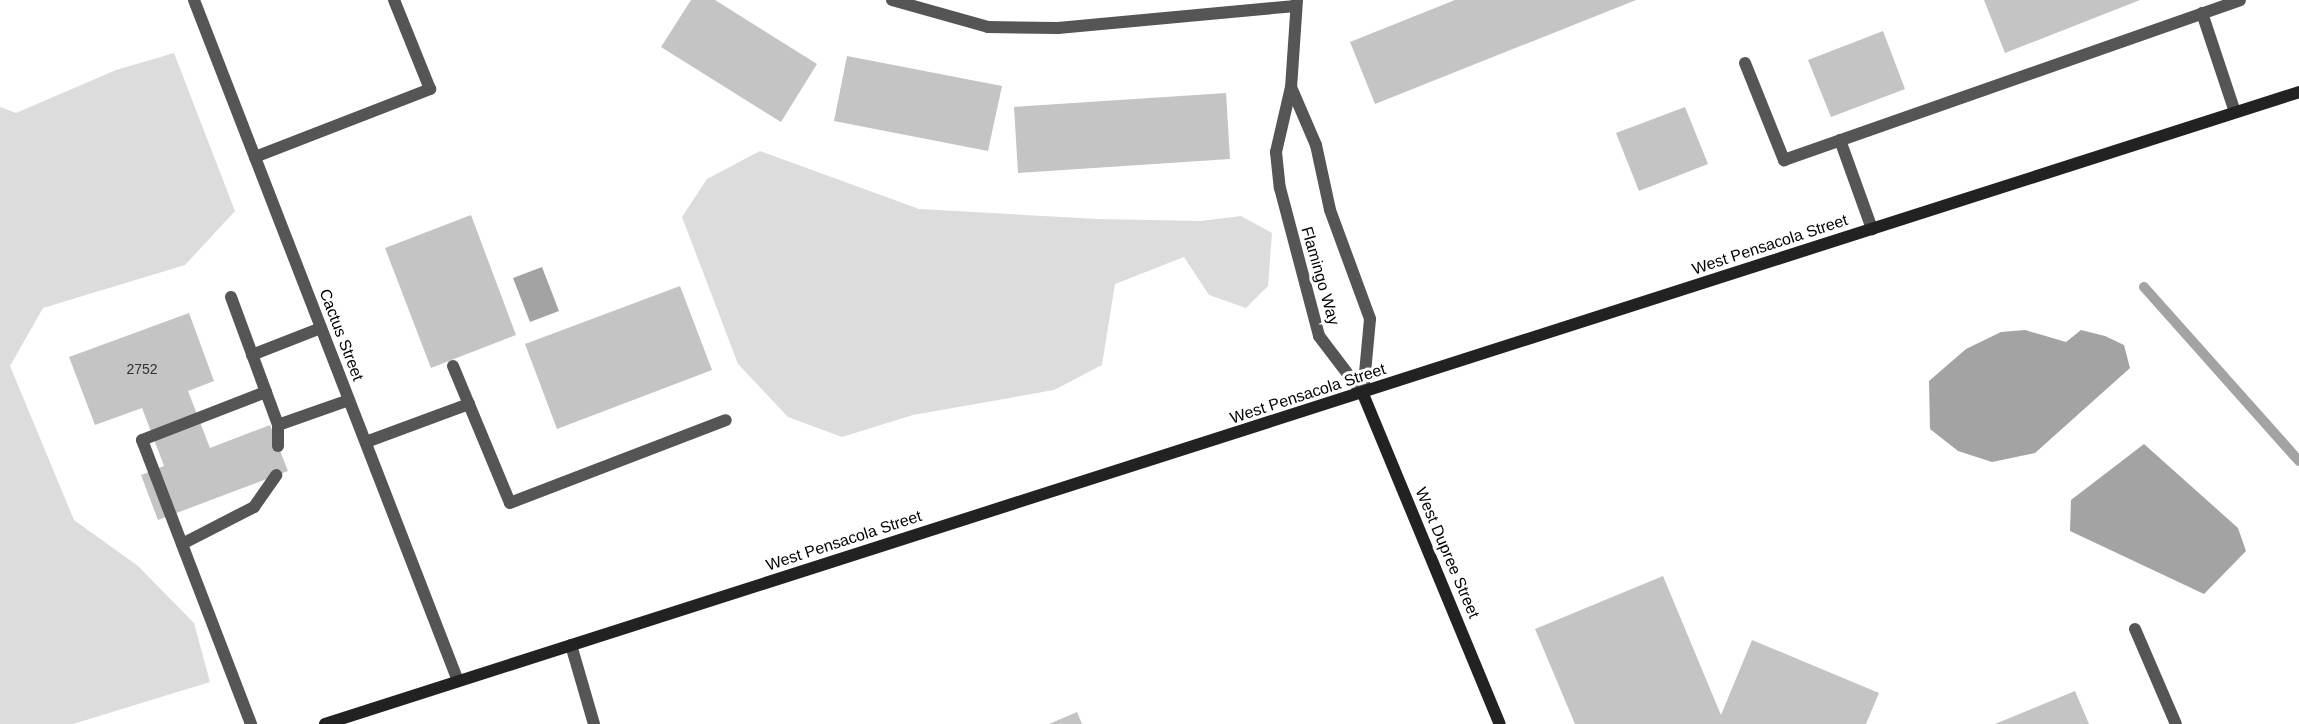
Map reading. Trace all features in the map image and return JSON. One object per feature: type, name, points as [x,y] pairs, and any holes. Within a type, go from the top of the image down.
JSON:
[{"type":"main road","name":"West Pensacola Street","points":[[325,724],[1364,394],[2299,92]]},
{"type":"main road","name":"West Dupree Street","points":[[1364,394],[1500,724]]},
{"type":"street","name":"Cactus Street","points":[[194,0],[458,681]]},
{"type":"street","points":[[255,157],[430,88],[394,0]]},
{"type":"street","points":[[892,0],[988,27],[1058,28],[1297,3]]},
{"type":"street","points":[[1745,63],[1784,160],[2240,0]]},
{"type":"street","name":"Flamingo Way","points":[[1297,3],[1291,87],[1276,152],[1295,258],[1319,336],[1364,394]]},
{"type":"street","points":[[2202,13],[2235,112]]},
{"type":"street","name":"Flamingo Way","points":[[1291,87],[1316,145],[1330,210],[1370,319],[1364,394]]},
{"type":"street","points":[[1840,140],[1872,230]]},
{"type":"street","points":[[231,297],[279,425],[278,446]]},
{"type":"street","points":[[252,355],[321,328]]},
{"type":"street","points":[[453,366],[510,503],[726,420]]},
{"type":"street","points":[[251,724],[142,441],[266,392]]},
{"type":"street","points":[[279,425],[349,400]]},
{"type":"street","points":[[366,442],[469,404]]},
{"type":"street","points":[[182,544],[254,507],[276,475]]},
{"type":"street","points":[[2135,629],[2176,724]]},
{"type":"street","points":[[571,645],[594,724]]},
{"type":"shaded area","points":[[174,53],[235,211],[185,265],[43,308],[10,366],[74,520],[138,566],[194,623],[210,682],[73,724],[0,724],[0,107],[16,113],[116,70]]},
{"type":"shaded area","points":[[760,151],[919,209],[1098,219],[1200,221],[1241,216],[1272,233],[1268,286],[1246,308],[1209,295],[1184,257],[1115,284],[1102,365],[1054,390],[913,415],[842,437],[788,417],[738,364],[682,217],[707,179]]},
{"type":"shaded area","points":[[542,267],[559,311],[530,322],[513,278]]},
{"type":"shaded area","points":[[2025,330],[2066,342],[2081,330],[2105,336],[2124,345],[2130,368],[2035,453],[1992,462],[1958,451],[1930,429],[1929,381],[1966,349],[2001,332]]},
{"type":"shaded area","points":[[2144,444],[2238,528],[2246,551],[2204,594],[2070,531],[2071,500]]},
{"type":"building","points":[[691,0],[715,0],[817,64],[781,122],[661,47]]},
{"type":"building","points":[[1455,0],[1636,0],[1375,104],[1350,42]]},
{"type":"building","points":[[1984,0],[2140,0],[2005,53]]},
{"type":"building","points":[[1883,31],[1905,89],[1831,117],[1808,60]]},
{"type":"building","points":[[847,56],[1002,86],[988,151],[834,121]]},
{"type":"building","points":[[1226,93],[1230,159],[1018,173],[1014,107]]},
{"type":"building","points":[[1685,107],[1708,164],[1639,191],[1616,133]]},
{"type":"building","points":[[471,215],[516,335],[431,368],[385,248]]},
{"type":"building","points":[[680,286],[712,370],[557,429],[525,344]]},
{"type":"building","points":[[189,313],[214,381],[188,391],[210,448],[270,425],[288,471],[158,520],[141,475],[164,466],[142,408],[95,425],[69,357]]},
{"type":"building","points":[[1663,576],[1721,715],[1752,640],[1879,693],[1866,724],[1575,724],[1535,629]]},
{"type":"building","points":[[2075,691],[2089,724],[1995,724]]},
{"type":"building","points":[[1077,712],[1082,724],[1049,724]]},
{"type":"waterway","points":[[2144,287],[2299,461]]}]
